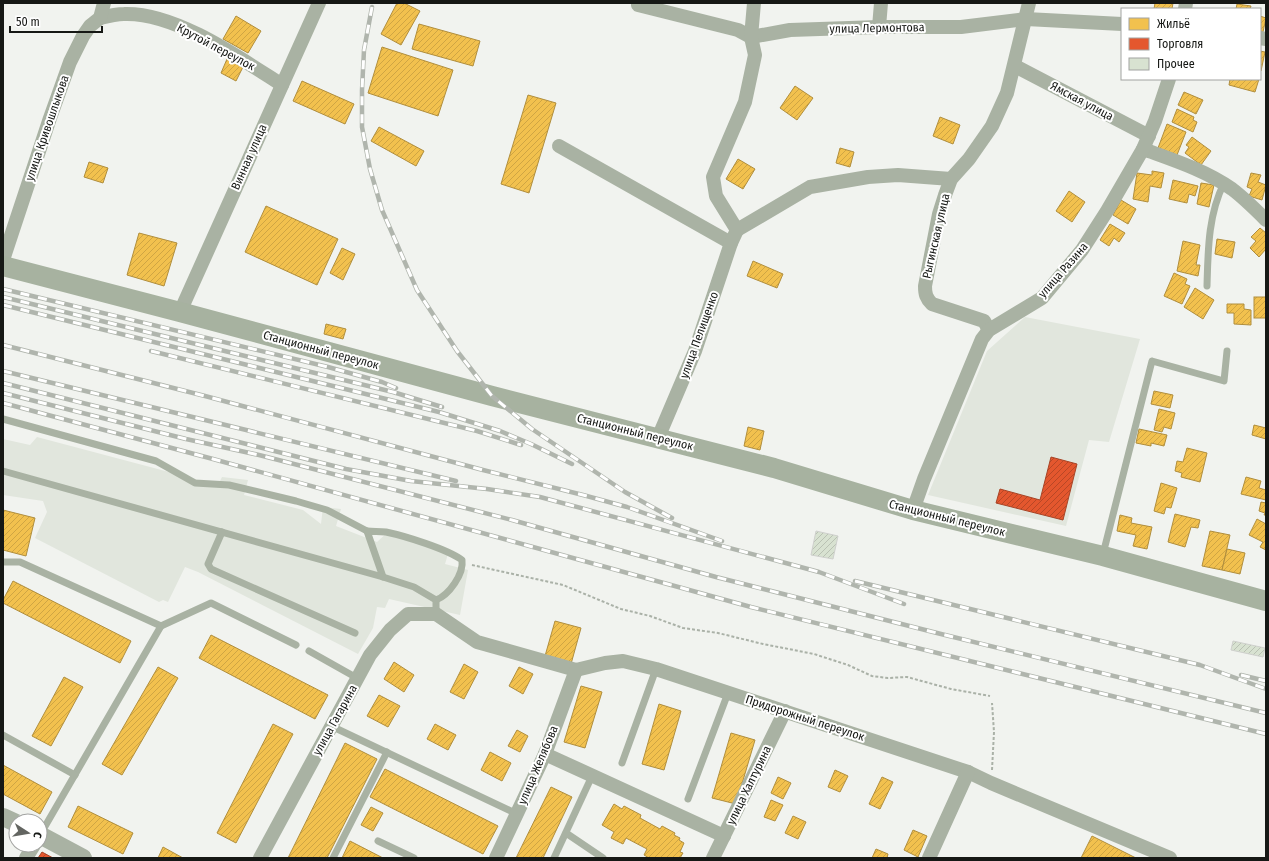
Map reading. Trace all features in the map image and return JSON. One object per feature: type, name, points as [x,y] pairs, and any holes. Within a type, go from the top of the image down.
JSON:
[{"type":"main road","name":"Станционный переулок","points":[[3,266],[485,394],[774,468],[913,510],[1103,556],[1266,601]]},
{"type":"street","points":[[100,18],[104,3]]},
{"type":"street","name":"Винная улица","points":[[180,312],[319,3]]},
{"type":"street","points":[[734,237],[716,196],[713,177],[745,102],[755,54],[751,37],[754,3]]},
{"type":"street","points":[[880,27],[881,3]]},
{"type":"street","name":"Рыгинская улица","points":[[989,330],[984,321],[932,304],[927,300],[925,286],[939,214],[951,180],[969,159],[992,126],[1007,93],[1015,66],[1029,3]]},
{"type":"street","points":[[638,5],[738,30],[751,37]]},
{"type":"street","name":"Крутой переулок","points":[[100,18],[124,14],[140,15],[184,28],[209,41],[282,85]]},
{"type":"street","name":"улица Кривошлыкова","points":[[3,260],[70,62],[86,31],[100,18]]},
{"type":"street","name":"улица Лермонтова","points":[[751,37],[790,30],[961,26],[1026,19],[1121,24]]},
{"type":"street","name":"Ямская улица","points":[[1015,66],[1146,142],[1224,183],[1266,220]]},
{"type":"street","name":"улица Разина","points":[[913,510],[924,479],[982,339],[989,330],[1042,298],[1082,250],[1107,211],[1146,142],[1169,80]]},
{"type":"street","points":[[558,146],[734,237]]},
{"type":"street","points":[[734,237],[810,187],[860,178],[898,175],[951,180]]},
{"type":"street","name":"улица Пелищенко","points":[[658,438],[696,350],[734,237]]},
{"type":"street","name":"Придорожный переулок","points":[[436,607],[477,642],[576,670],[605,663],[623,661],[656,669],[968,772],[1170,858]]},
{"type":"street","name":"улица Гагарина","points":[[260,858],[370,655],[390,630],[408,614],[436,607]]},
{"type":"street","name":"улица Желябова","points":[[496,858],[545,754],[576,670]]},
{"type":"street","name":"улица Халтурина","points":[[713,858],[785,711]]},
{"type":"street","points":[[545,754],[724,836]]},
{"type":"street","points":[[929,858],[968,772]]},
{"type":"street","points":[[48,839],[83,858]]},
{"type":"lane","points":[[1207,286],[1209,238],[1217,199],[1224,183]]},
{"type":"lane","points":[[1103,556],[1152,361],[1224,381],[1227,351]]},
{"type":"lane","points":[[3,419],[156,462],[195,483],[229,485],[296,500],[327,510],[367,531],[385,532],[432,546],[455,555],[462,560],[463,563],[458,577],[448,593],[436,607],[414,587],[383,577],[3,471]]},
{"type":"lane","points":[[367,531],[383,577]]},
{"type":"lane","points":[[222,532],[208,564],[211,569],[355,633]]},
{"type":"lane","points":[[3,562],[20,562],[161,626]]},
{"type":"lane","points":[[48,821],[161,626],[211,603],[296,646]]},
{"type":"lane","points":[[309,651],[357,678]]},
{"type":"lane","points":[[622,763],[656,669]]},
{"type":"lane","points":[[688,800],[728,693]]},
{"type":"lane","points":[[331,726],[517,814]]},
{"type":"lane","points":[[3,735],[75,775]]},
{"type":"lane","points":[[334,858],[387,752]]},
{"type":"lane","points":[[554,858],[592,776]]},
{"type":"lane","points":[[566,833],[602,858]]},
{"type":"lane","points":[[378,841],[414,858]]},
{"type":"path","points":[[463,563],[563,585],[621,609],[650,616],[683,628],[718,633],[814,654],[848,665],[872,676],[888,678],[907,677],[951,689],[990,696]]},
{"type":"path","points":[[991,783],[994,732],[992,703]]},
{"type":"shaded area","points":[[1025,317],[1140,339],[1109,442],[1089,440],[1066,526],[928,495],[987,351]]},
{"type":"shaded area","points":[[37,437],[218,485],[222,477],[248,480],[244,495],[303,510],[321,524],[323,507],[341,509],[336,526],[377,542],[389,531],[448,554],[445,564],[468,570],[460,615],[389,599],[385,608],[377,607],[373,628],[358,654],[198,572],[185,567],[168,602],[163,600],[159,602],[35,538],[47,512],[43,501],[3,495],[3,439],[30,445]]},
{"type":"building: Жильё","points":[[397,3],[404,3],[420,11],[401,45],[381,34]]},
{"type":"building: Жильё","points":[[1155,3],[1173,3],[1172,8],[1154,8]]},
{"type":"building: Жильё","points":[[1237,4],[1251,6],[1250,8],[1236,8]]},
{"type":"building: Жильё","points":[[236,16],[261,31],[248,53],[223,39]]},
{"type":"building: Жильё","points":[[1261,16],[1266,18],[1263,32],[1261,32]]},
{"type":"building: Жильё","points":[[419,24],[480,41],[473,66],[412,49]]},
{"type":"building: Жильё","points":[[382,47],[453,70],[438,116],[368,93]]},
{"type":"building: Жильё","points":[[1261,51],[1265,52],[1261,71]]},
{"type":"building: Жильё","points":[[227,59],[243,67],[236,81],[221,73]]},
{"type":"building: Жильё","points":[[1230,80],[1259,80],[1255,92],[1229,85]]},
{"type":"building: Жильё","points":[[302,81],[354,104],[345,124],[293,101]]},
{"type":"building: Жильё","points":[[795,86],[813,98],[797,120],[780,108]]},
{"type":"building: Жильё","points":[[1184,92],[1203,100],[1196,114],[1178,105]]},
{"type":"building: Жильё","points":[[528,95],[556,103],[529,193],[501,184]]},
{"type":"building: Жильё","points":[[1177,109],[1194,117],[1193,120],[1197,122],[1193,132],[1172,122]]},
{"type":"building: Жильё","points":[[940,117],[960,125],[953,144],[933,136]]},
{"type":"building: Жильё","points":[[1167,124],[1186,132],[1177,155],[1158,148]]},
{"type":"building: Жильё","points":[[379,127],[424,151],[416,166],[371,141]]},
{"type":"building: Жильё","points":[[1192,137],[1211,151],[1201,165],[1185,153],[1189,147],[1186,145]]},
{"type":"building: Жильё","points":[[840,148],[854,152],[850,167],[836,163]]},
{"type":"building: Жильё","points":[[738,159],[755,169],[743,189],[726,179]]},
{"type":"building: Жильё","points":[[89,162],[108,168],[103,183],[84,177]]},
{"type":"building: Жильё","points":[[1152,171],[1164,173],[1161,188],[1150,186],[1148,202],[1133,199],[1137,173],[1152,175]]},
{"type":"building: Жильё","points":[[1251,173],[1261,175],[1258,182],[1266,185],[1262,200],[1249,196],[1252,189],[1247,187]]},
{"type":"building: Жильё","points":[[1173,180],[1198,186],[1195,196],[1189,194],[1187,203],[1169,199]]},
{"type":"building: Жильё","points":[[1201,183],[1214,185],[1209,207],[1197,204]]},
{"type":"building: Жильё","points":[[1069,191],[1085,202],[1072,222],[1056,211]]},
{"type":"building: Жильё","points":[[1121,200],[1136,209],[1128,224],[1113,215]]},
{"type":"building: Жильё","points":[[266,206],[338,239],[317,285],[245,252]]},
{"type":"building: Жильё","points":[[1110,224],[1125,233],[1119,242],[1114,238],[1109,246],[1100,240]]},
{"type":"building: Жильё","points":[[1260,228],[1266,233],[1266,249],[1259,257],[1250,248],[1256,241],[1251,237]]},
{"type":"building: Жильё","points":[[139,233],[177,243],[164,286],[127,275]]},
{"type":"building: Жильё","points":[[1217,239],[1235,242],[1232,258],[1215,254]]},
{"type":"building: Жильё","points":[[1183,241],[1200,245],[1196,265],[1200,265],[1198,276],[1177,271]]},
{"type":"building: Жильё","points":[[342,248],[355,254],[343,280],[330,273]]},
{"type":"building: Жильё","points":[[753,261],[783,274],[777,288],[747,276]]},
{"type":"building: Жильё","points":[[1174,273],[1187,279],[1185,284],[1190,286],[1182,304],[1164,296]]},
{"type":"building: Жильё","points":[[1195,288],[1214,300],[1203,319],[1184,307]]},
{"type":"building: Жильё","points":[[1254,297],[1266,297],[1266,318],[1254,318]]},
{"type":"building: Жильё","points":[[1227,304],[1244,304],[1244,309],[1251,310],[1251,325],[1234,324],[1234,313],[1227,313]]},
{"type":"building: Жильё","points":[[326,324],[346,329],[343,339],[324,334]]},
{"type":"building: Жильё","points":[[1154,391],[1173,395],[1170,408],[1151,404]]},
{"type":"building: Жильё","points":[[1159,409],[1175,413],[1171,429],[1164,427],[1162,432],[1154,430]]},
{"type":"building: Жильё","points":[[1254,425],[1266,428],[1266,439],[1252,435]]},
{"type":"building: Жильё","points":[[748,427],[764,431],[760,450],[744,446]]},
{"type":"building: Жильё","points":[[1139,429],[1167,435],[1164,446],[1151,443],[1151,446],[1136,443]]},
{"type":"building: Жильё","points":[[1187,448],[1207,453],[1200,482],[1181,477],[1182,473],[1175,471],[1177,461],[1183,462]]},
{"type":"building: Жильё","points":[[1246,477],[1261,481],[1259,488],[1266,490],[1266,500],[1241,494]]},
{"type":"building: Жильё","points":[[1161,483],[1177,488],[1171,508],[1166,507],[1164,514],[1154,511]]},
{"type":"building: Жильё","points":[[1261,502],[1266,503],[1266,515],[1264,515],[1265,513],[1259,511]]},
{"type":"building: Жильё","points":[[3,510],[35,518],[26,556],[3,550]]},
{"type":"building: Жильё","points":[[1175,514],[1200,520],[1198,528],[1191,527],[1185,547],[1168,542]]},
{"type":"building: Жильё","points":[[1120,515],[1132,518],[1131,523],[1152,527],[1147,549],[1133,546],[1136,535],[1117,531]]},
{"type":"building: Жильё","points":[[1257,519],[1266,524],[1266,550],[1260,547],[1263,542],[1249,535]]},
{"type":"building: Жильё","points":[[1210,531],[1230,535],[1222,570],[1202,566]]},
{"type":"building: Жильё","points":[[1227,549],[1245,553],[1240,574],[1222,570]]},
{"type":"building: Жильё","points":[[13,581],[131,641],[120,663],[3,603],[3,600]]},
{"type":"building: Жильё","points":[[555,621],[581,628],[571,664],[545,656]]},
{"type":"building: Жильё","points":[[211,635],[328,695],[315,719],[199,658]]},
{"type":"building: Жильё","points":[[394,662],[414,675],[404,692],[384,679]]},
{"type":"building: Жильё","points":[[464,664],[478,672],[464,699],[450,692]]},
{"type":"building: Жильё","points":[[158,667],[178,678],[122,775],[102,764]]},
{"type":"building: Жильё","points":[[519,667],[533,674],[523,694],[509,686]]},
{"type":"building: Жильё","points":[[64,677],[83,687],[51,746],[32,736]]},
{"type":"building: Жильё","points":[[581,686],[602,692],[585,748],[564,742]]},
{"type":"building: Жильё","points":[[379,695],[400,706],[388,727],[367,716]]},
{"type":"building: Жильё","points":[[659,704],[681,711],[664,770],[642,764]]},
{"type":"building: Жильё","points":[[273,724],[293,734],[236,843],[217,833]]},
{"type":"building: Жильё","points":[[435,724],[456,735],[448,750],[427,739]]},
{"type":"building: Жильё","points":[[517,730],[528,736],[520,752],[508,746]]},
{"type":"building: Жильё","points":[[731,733],[755,740],[736,804],[712,798]]},
{"type":"building: Жильё","points":[[345,743],[377,759],[327,858],[288,858]]},
{"type":"building: Жильё","points":[[490,752],[511,763],[502,781],[481,770]]},
{"type":"building: Жильё","points":[[3,765],[52,792],[41,813],[3,794]]},
{"type":"building: Жильё","points":[[385,769],[498,826],[483,854],[370,797]]},
{"type":"building: Жильё","points":[[835,770],[848,776],[840,792],[828,787]]},
{"type":"building: Жильё","points":[[778,777],[791,783],[783,799],[771,793]]},
{"type":"building: Жильё","points":[[882,777],[893,782],[880,809],[869,804]]},
{"type":"building: Жильё","points":[[551,787],[572,797],[543,858],[516,858]]},
{"type":"building: Жильё","points":[[771,800],[783,805],[775,821],[764,817]]},
{"type":"building: Жильё","points":[[614,804],[622,809],[624,806],[641,815],[640,818],[660,829],[662,826],[675,833],[674,835],[680,838],[679,840],[684,843],[680,852],[683,853],[680,858],[649,858],[644,855],[647,849],[626,838],[623,844],[611,838],[614,832],[602,825]]},
{"type":"building: Жильё","points":[[78,806],[133,833],[123,854],[68,827]]},
{"type":"building: Жильё","points":[[371,807],[383,813],[373,831],[361,825]]},
{"type":"building: Жильё","points":[[793,816],[806,822],[798,839],[785,833]]},
{"type":"building: Жильё","points":[[913,830],[927,836],[918,857],[904,850]]},
{"type":"building: Жильё","points":[[1092,836],[1136,858],[1081,858]]},
{"type":"building: Жильё","points":[[350,841],[383,858],[342,858]]},
{"type":"building: Жильё","points":[[163,847],[183,858],[158,858]]},
{"type":"building: Жильё","points":[[876,849],[888,854],[887,858],[872,858]]},
{"type":"building: Торговля","points":[[1051,457],[1077,464],[1063,520],[996,503],[1000,489],[1040,500]]},
{"type":"building: Торговля","points":[[41,853],[44,853],[53,858],[38,858]]},
{"type":"building: Прочее","points":[[816,531],[838,536],[833,559],[811,555]]},
{"type":"building: Прочее","points":[[1233,641],[1265,648],[1263,657],[1231,650]]},
{"type":"railway","points":[[372,7],[364,50],[362,127],[370,169],[382,210],[417,290],[457,351],[492,396],[532,429],[625,492],[672,518]]},
{"type":"railway","points":[[3,289],[328,367],[382,382],[396,388]]},
{"type":"railway","points":[[3,297],[393,392],[442,407]]},
{"type":"railway","points":[[3,305],[439,412],[500,431],[572,464]]},
{"type":"railway","points":[[3,345],[205,396],[583,495],[627,507],[722,541]]},
{"type":"railway","points":[[151,351],[477,431],[521,445]]},
{"type":"railway","points":[[3,371],[456,481]]},
{"type":"railway","points":[[3,383],[346,469],[411,481],[487,489],[540,497],[819,572],[904,604]]},
{"type":"railway","points":[[3,393],[186,439],[259,455],[512,520],[716,577],[941,634],[1266,713]]},
{"type":"railway","points":[[3,403],[213,459],[751,607],[1266,734]]},
{"type":"railway","points":[[855,581],[1200,665],[1266,689]]},
{"type":"railway","points":[[1241,675],[1266,681]]}]
